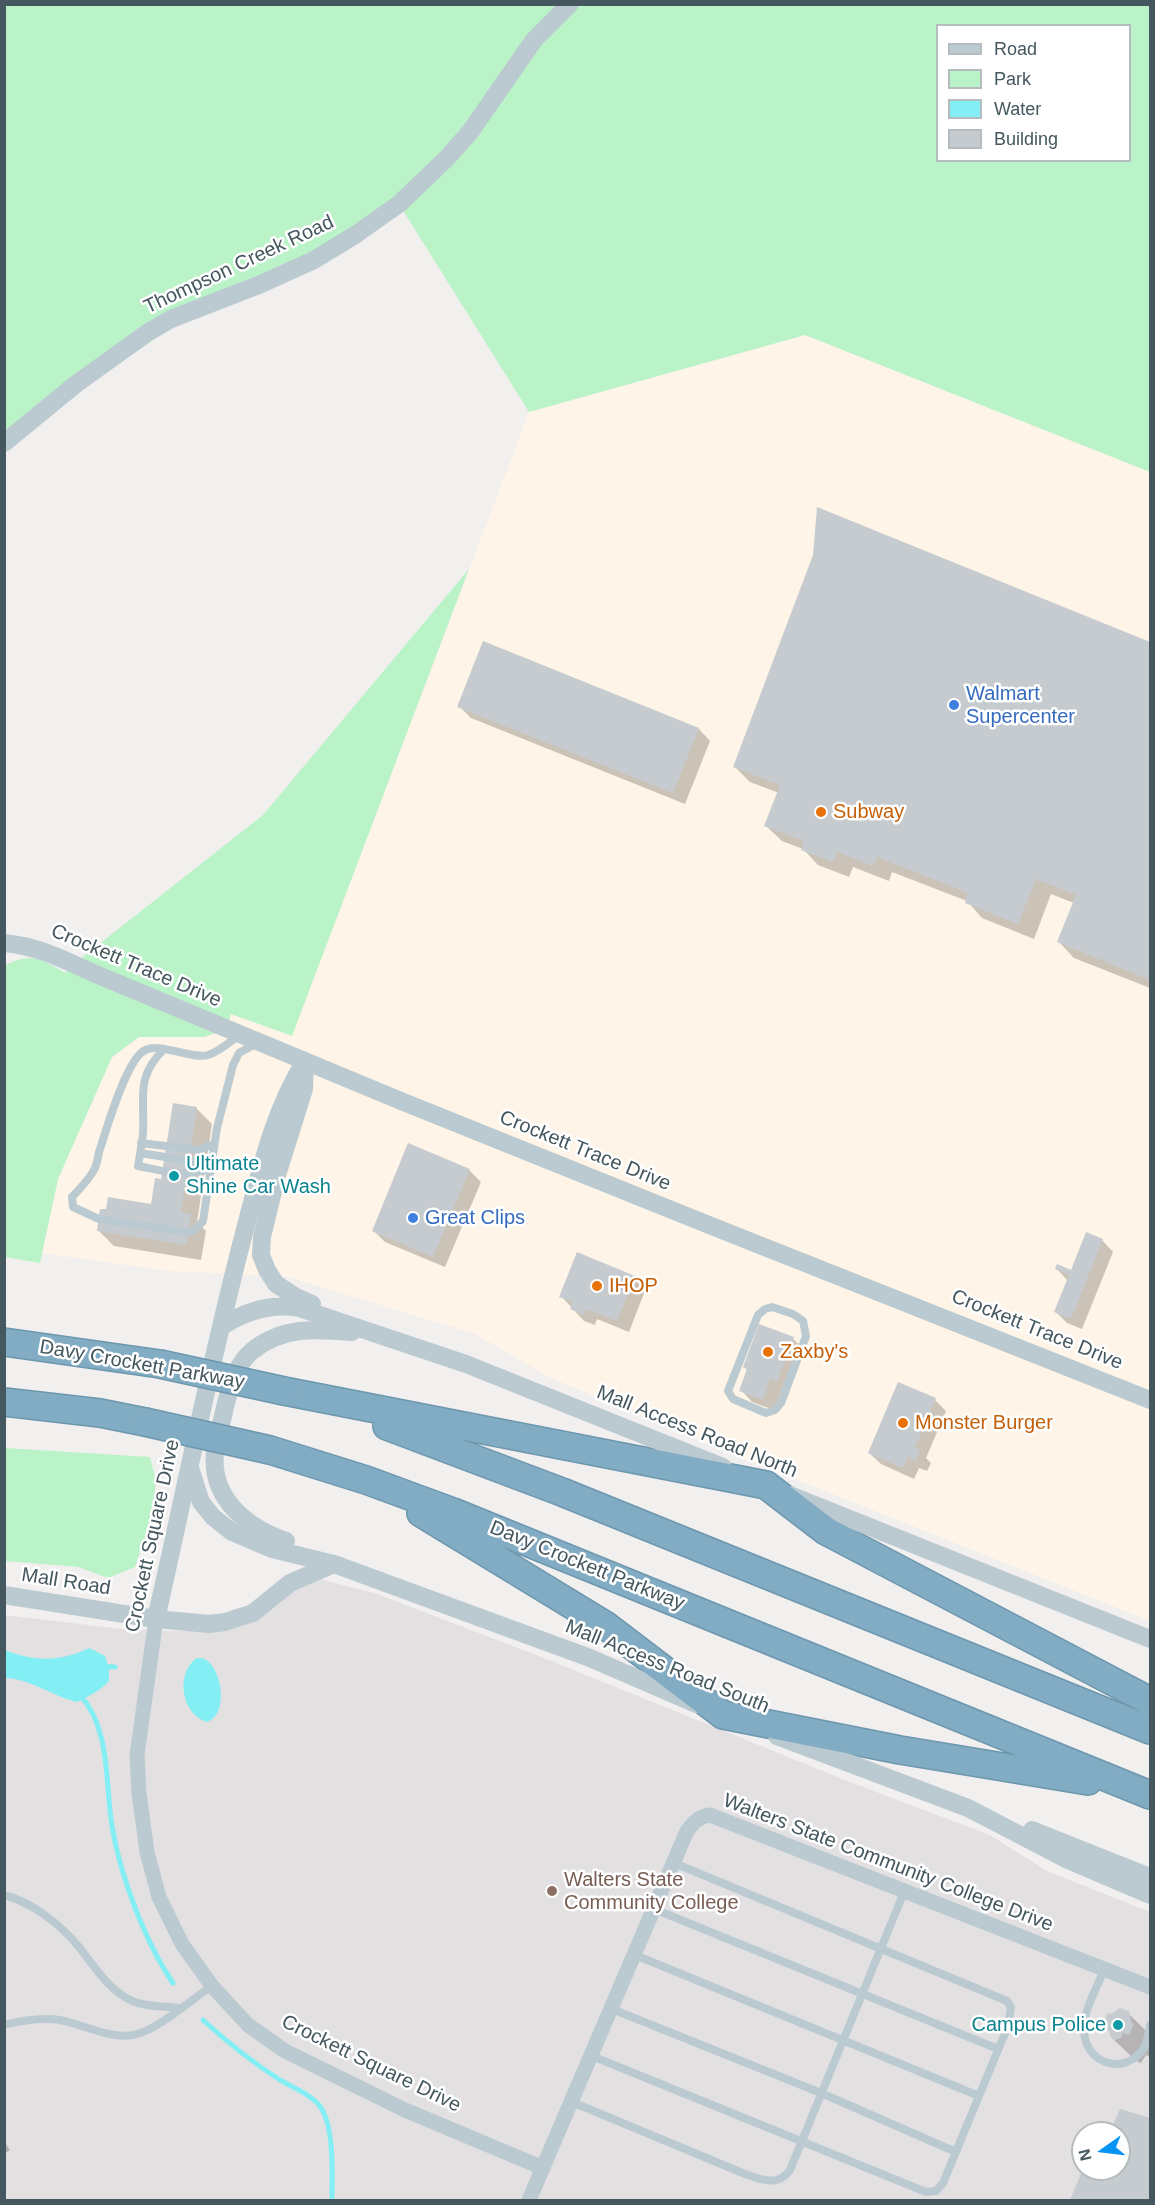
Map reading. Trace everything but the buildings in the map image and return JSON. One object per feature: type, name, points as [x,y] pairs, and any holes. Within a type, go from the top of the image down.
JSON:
[{"type":"highway","name":"Davy Crockett Parkway","points":[[4,1342],[160,1364],[284,1391],[417,1436],[562,1492],[1150,1730]]},
{"type":"highway","points":[[284,1391],[766,1485],[826,1531],[1150,1701]]},
{"type":"highway","name":"Davy Crockett Parkway","points":[[4,1402],[146,1422],[270,1450],[366,1480],[545,1548],[1143,1792]]},
{"type":"highway","points":[[366,1480],[605,1625],[723,1715],[900,1750],[1143,1792]]},
{"type":"street","name":"Thompson Creek Road","points":[[4,442],[76,384],[147,333],[171,319],[261,284],[314,260],[399,204],[447,158],[470,132],[534,40],[570,4]]},
{"type":"street","name":"Crockett Trace Drive","points":[[4,943],[39,949],[305,1061],[1150,1400]]},
{"type":"street","name":"Crockett Square Drive","points":[[305,1061],[290,1084],[251,1207],[221,1327],[156,1619],[137,1755],[139,1793],[147,1852],[159,1897],[182,1944],[212,1986],[248,2025],[285,2051],[405,2110],[543,2168]]},
{"type":"street","points":[[305,1061],[304,1089],[277,1175],[262,1237],[261,1255],[276,1284],[286,1291],[381,1334]]},
{"type":"street","name":"Mall Access Road North","points":[[221,1327],[247,1313],[287,1306],[381,1334],[569,1404],[1150,1639]]},
{"type":"street","points":[[333,1564],[303,1547],[270,1535],[246,1521],[224,1496],[219,1485],[215,1453],[227,1400],[236,1373],[244,1359],[253,1350],[279,1335],[294,1330],[324,1329],[381,1334]]},
{"type":"street","name":"Mall Access Road South","points":[[190,1468],[201,1502],[213,1517],[232,1532],[272,1549],[333,1564],[590,1658],[723,1715],[968,1808],[1068,1860],[1150,1895]]},
{"type":"street","name":"Mall Road","points":[[4,1595],[156,1619],[209,1624],[237,1619],[253,1612],[291,1583],[333,1564]]},
{"type":"street","points":[[968,1808],[1009,1821],[1150,1876]]},
{"type":"street","name":"Walters State Community College Drive","points":[[530,2200],[687,1832],[699,1818],[710,1815],[1150,1987]]},
{"type":"lane","points":[[240,1034],[226,1046],[207,1056],[155,1047],[141,1052],[128,1073],[100,1147],[96,1167],[72,1197],[73,1207],[99,1219],[188,1232],[196,1229],[203,1221],[214,1144],[232,1065],[239,1053],[259,1042]]},
{"type":"lane","points":[[164,1049],[152,1061],[145,1076],[138,1166],[187,1174],[211,1167]]},
{"type":"lane","points":[[141,1143],[198,1150],[214,1144]]},
{"type":"lane","points":[[140,1153],[197,1162],[206,1161],[212,1157]]},
{"type":"lane","points":[[764,1418],[771,1417],[781,1403],[806,1336],[803,1321],[793,1314],[772,1307],[758,1315],[728,1391],[733,1399],[749,1407],[766,1413],[775,1410]]},
{"type":"lane","points":[[592,2056],[926,2192],[936,2191],[942,2187],[1010,2015],[1011,2007],[1007,2001],[674,1863]]},
{"type":"lane","points":[[572,2102],[764,2180],[772,2182],[785,2177],[790,2170],[904,1892]]},
{"type":"lane","points":[[4,1895],[42,1914],[53,1923],[77,1945],[101,1976],[132,2001],[180,2008]]},
{"type":"lane","points":[[654,1909],[998,2049]]},
{"type":"lane","points":[[635,1955],[979,2096]]},
{"type":"lane","points":[[1104,1970],[1085,2019],[1084,2040],[1089,2051],[1096,2058],[1113,2064],[1132,2059],[1146,2045],[1150,2025]]},
{"type":"lane","points":[[4,2025],[43,2018],[111,2033],[132,2035],[150,2028],[212,1986]]},
{"type":"lane","points":[[612,2009],[956,2152]]},
{"type":"shaded area","points":[[805,335],[1150,472],[1150,1621],[745,1459],[549,1377],[475,1334],[285,1276],[167,1271],[42,1253],[58,1179],[112,1058],[139,1037],[204,1037],[231,1014],[292,1035],[529,412]]},
{"type":"shaded area","name":"Walters State Community College","points":[[320,1579],[377,1594],[539,1656],[845,1780],[990,1835],[1047,1871],[1150,1912],[1150,2200],[5,2200],[5,1615],[121,1629],[179,1631],[236,1628],[257,1621],[290,1594],[309,1582]]},
{"type":"green space","points":[[5,5],[1150,5],[1150,472],[805,335],[529,412],[399,204],[355,235],[201,307],[5,442]]},
{"type":"green space","points":[[469,569],[292,1036],[231,1014],[227,1029],[204,1037],[139,1037],[112,1057],[58,1179],[40,1263],[5,1257],[4,966],[29,958],[43,961],[65,973],[263,815]]},
{"type":"green space","points":[[5,1448],[150,1457],[156,1481],[151,1520],[135,1567],[108,1578],[78,1567],[5,1561]]},
{"type":"water","points":[[89,1648],[105,1656],[109,1669],[109,1681],[77,1702],[24,1681],[5,1678],[5,1650],[26,1657],[47,1659],[68,1656]]},
{"type":"water","points":[[197,1658],[205,1659],[212,1665],[221,1692],[218,1711],[214,1718],[207,1722],[198,1718],[191,1711],[184,1693],[186,1673]]},
{"type":"waterway","points":[[101,1666],[115,1667]]},
{"type":"waterway","points":[[80,1695],[90,1709],[102,1740],[112,1826],[127,1886],[153,1948],[173,1983]]},
{"type":"waterway","points":[[203,2020],[250,2059],[280,2080],[306,2094],[319,2105],[328,2125],[330,2137],[332,2200]]},
{"type":"place","name":"Walmart Supercenter","points":[[954,705]]},
{"type":"place","name":"Subway","points":[[821,812]]},
{"type":"place","name":"Ultimate Shine Car Wash","points":[[174,1176]]},
{"type":"place","name":"Great Clips","points":[[413,1218]]},
{"type":"place","name":"IHOP","points":[[597,1286]]},
{"type":"place","name":"Zaxby's","points":[[768,1352]]},
{"type":"place","name":"Monster Burger","points":[[903,1423]]},
{"type":"place","name":"Walters State Community College","points":[[552,1891]]},
{"type":"place","name":"Campus Police","points":[[1118,2025]]}]
